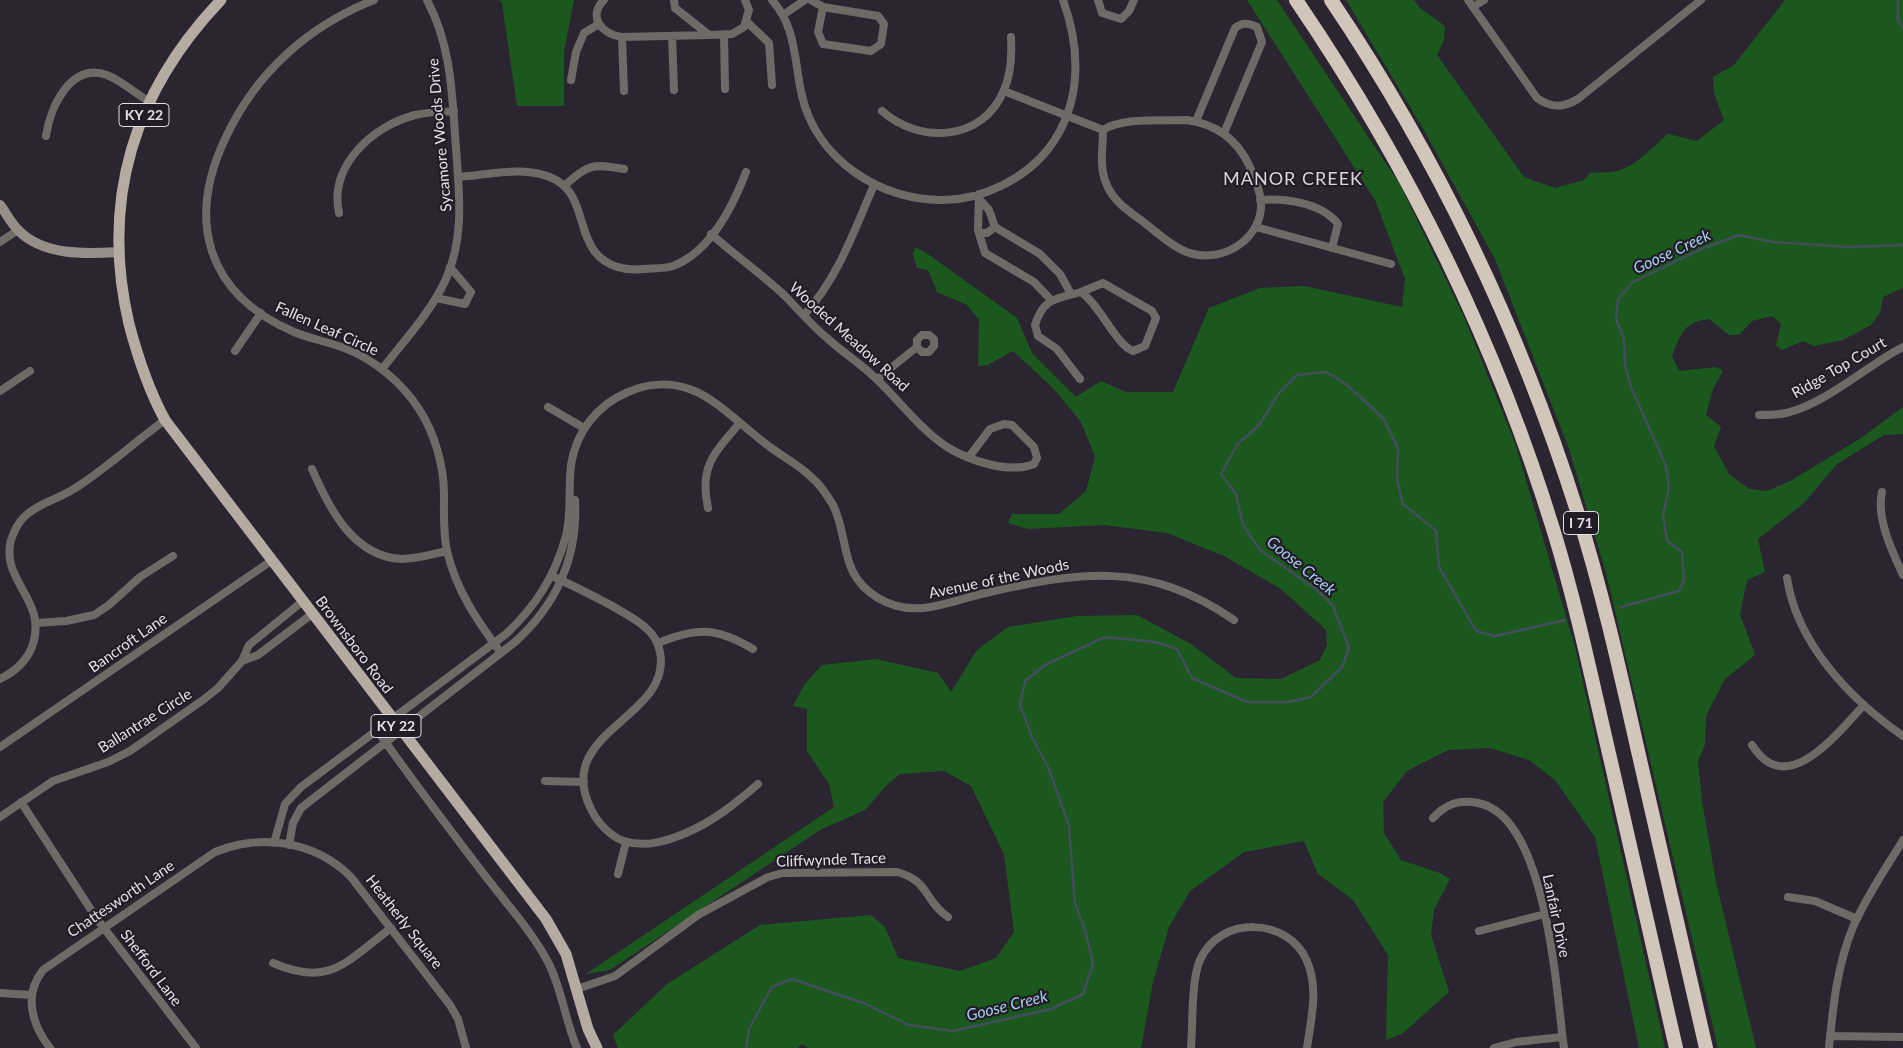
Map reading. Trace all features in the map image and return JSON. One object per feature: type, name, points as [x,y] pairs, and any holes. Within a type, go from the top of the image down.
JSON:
[{"type":"highway","name":"I 71","points":[[1296,0],[1364,106],[1417,201],[1474,320],[1526,452],[1553,531],[1575,610],[1676,1048]]},
{"type":"highway","name":"I 71","points":[[1331,0],[1392,96],[1435,172],[1492,290],[1553,441],[1577,509],[1601,596],[1706,1048]]},
{"type":"main road","name":"KY 22","points":[[165,420],[149,390],[137,355],[124,302],[118,252],[124,184],[135,138],[164,73],[188,36],[221,0]]},
{"type":"main road","name":"Brownsboro Road","points":[[165,420],[401,732],[546,919],[566,954],[588,1029],[597,1048]]},
{"type":"street","name":"Fallen Leaf Circle","points":[[374,0],[326,24],[284,56],[257,85],[230,127],[219,150],[205,204],[206,229],[211,254],[231,287],[261,313],[293,332],[348,350],[382,369],[402,388],[419,409],[434,441],[443,482],[447,551],[464,597],[501,653]]},
{"type":"street","name":"Sycamore Woods Drive","points":[[382,369],[436,298],[450,267],[461,221],[449,58],[438,24],[427,0]]},
{"type":"street","points":[[604,0],[597,10],[596,16],[599,24],[604,31],[622,37],[724,35],[739,31],[747,22],[749,10],[745,0]]},
{"type":"street","points":[[674,0],[675,8],[709,35]]},
{"type":"street","points":[[772,0],[782,15],[796,49],[803,98],[817,130],[838,158],[854,172],[885,190],[913,198],[935,200],[980,197],[1030,167],[1049,148],[1067,115],[1075,82],[1077,60],[1073,31],[1063,0]]},
{"type":"street","points":[[782,15],[805,0]]},
{"type":"street","points":[[811,0],[822,7],[878,16],[884,24],[881,44],[871,52],[823,44],[818,32],[822,7]]},
{"type":"street","points":[[1098,0],[1102,13],[1121,19],[1129,11],[1134,0]]},
{"type":"street","points":[[1468,0],[1536,98],[1544,103],[1561,106],[1578,99],[1701,0]]},
{"type":"street","points":[[1473,8],[1484,0]]},
{"type":"street","points":[[747,22],[769,44],[772,85]]},
{"type":"street","points":[[1196,122],[1235,28],[1244,23],[1250,24],[1257,27],[1262,42],[1224,133]]},
{"type":"street","points":[[571,80],[576,52],[584,32],[599,24]]},
{"type":"street","points":[[724,35],[725,89]]},
{"type":"street","points":[[672,36],[674,90]]},
{"type":"street","points":[[622,37],[624,91]]},
{"type":"street","points":[[882,111],[902,126],[914,131],[948,133],[960,130],[981,119],[997,103],[1004,91],[1011,63],[1012,37]]},
{"type":"street","points":[[46,136],[53,106],[58,97],[73,82],[90,74],[109,76],[150,102]]},
{"type":"street","points":[[1004,91],[1104,130]]},
{"type":"street","points":[[339,213],[340,178],[359,148],[370,138],[382,129],[404,118],[454,111]]},
{"type":"street","points":[[1196,122],[1224,133],[1247,161],[1260,200],[1260,212],[1256,227],[1248,238],[1228,251],[1203,256],[1184,251],[1119,204],[1110,192],[1103,172],[1104,130],[1110,126],[1122,123],[1196,122]]},
{"type":"street","points":[[564,186],[579,172],[590,167],[608,166],[624,168]]},
{"type":"street","points":[[459,177],[534,172],[555,179],[564,186],[576,203],[593,249],[603,260],[618,267],[633,270],[672,266],[695,253],[726,214],[746,172]]},
{"type":"street","points":[[804,315],[817,301],[836,273],[874,185]]},
{"type":"street","points":[[980,197],[989,210],[995,226],[1040,254],[1060,274],[1072,294]]},
{"type":"street","points":[[980,197],[978,213],[979,233],[985,253],[1034,282],[1051,300]]},
{"type":"street","points":[[1260,200],[1274,199],[1292,202],[1318,208],[1331,215],[1338,224],[1332,248]]},
{"type":"street","points":[[0,205],[18,230],[46,246],[70,252],[90,254],[118,252]]},
{"type":"street","points":[[979,233],[987,233],[995,226]]},
{"type":"street","points":[[1256,227],[1391,264]]},
{"type":"street","points":[[0,242],[18,230]]},
{"type":"street","name":"Wooded Meadow Road","points":[[711,234],[783,295],[827,338],[877,379],[926,432],[949,448],[969,457],[983,463],[1018,468],[1034,464],[1037,458],[1034,447],[1012,425],[1004,424],[990,429],[969,457]]},
{"type":"street","points":[[436,298],[465,304],[471,292],[450,267]]},
{"type":"street","points":[[1080,379],[1057,349],[1038,336],[1034,325],[1042,307],[1051,300],[1081,292],[1103,283],[1152,311],[1156,318],[1145,346],[1140,350],[1128,349],[1091,299],[1081,292]]},
{"type":"street","points":[[235,351],[261,313]]},
{"type":"street","points":[[877,379],[917,347]]},
{"type":"street","name":"Ridge Top Court","points":[[1760,415],[1777,415],[1793,411],[1817,399],[1903,347]]},
{"type":"street","points":[[0,391],[30,371]]},
{"type":"street","name":"Avenue of the Woods","points":[[392,719],[494,643],[534,606],[552,576],[566,535],[572,487],[571,464],[584,428],[598,412],[616,397],[640,387],[656,385],[674,385],[703,394],[739,424],[800,468],[823,489],[839,521],[846,557],[854,575],[872,594],[891,604],[908,609],[926,609],[983,593],[1062,578],[1116,575],[1141,578],[1174,587],[1200,598],[1234,620]]},
{"type":"street","points":[[548,407],[584,428]]},
{"type":"street","points":[[0,679],[22,664],[35,638],[36,623],[32,606],[14,575],[9,558],[9,547],[16,526],[31,511],[79,486],[165,420]]},
{"type":"street","points":[[708,508],[704,478],[710,462],[739,424]]},
{"type":"street","points":[[312,469],[322,492],[346,530],[370,550],[384,556],[402,559],[447,551]]},
{"type":"street","name":"Avenue of the Woods","points":[[401,732],[501,653],[529,629],[540,616],[562,580],[573,544],[575,496],[572,487]]},
{"type":"street","points":[[1882,492],[1881,510],[1883,523],[1903,575]]},
{"type":"street","points":[[36,623],[66,621],[94,615],[109,605],[140,577],[173,556]]},
{"type":"street","name":"Bancroft Lane","points":[[0,747],[271,560]]},
{"type":"street","points":[[552,576],[639,622],[658,643],[660,670],[657,683],[648,696],[596,744],[586,765],[584,782],[587,800],[598,822],[609,832],[626,842],[652,844],[693,830],[724,812],[758,784]]},
{"type":"street","points":[[1786,578],[1794,608],[1808,636],[1831,670],[1864,705],[1903,736]]},
{"type":"street","name":"Ballantrae Circle","points":[[0,817],[53,781],[101,765],[130,751],[203,700],[218,688],[242,661],[249,645],[303,601]]},
{"type":"street","name":"Ballantrae Circle","points":[[242,661],[258,655],[312,614]]},
{"type":"street","points":[[658,643],[686,633],[717,632],[726,634],[753,650]]},
{"type":"street","points":[[1752,745],[1766,759],[1777,765],[1791,766],[1804,762],[1817,754],[1864,705]]},
{"type":"street","points":[[274,843],[281,815],[289,800],[301,787],[392,719]]},
{"type":"street","points":[[377,730],[531,936],[548,962],[560,990],[577,1048]]},
{"type":"street","points":[[289,845],[293,823],[300,809],[401,732]]},
{"type":"street","points":[[346,753],[356,766]]},
{"type":"street","points":[[545,781],[584,782]]},
{"type":"street","points":[[289,800],[300,809]]},
{"type":"street","name":"Lanfair Drive","points":[[1433,818],[1450,804],[1465,801],[1482,803],[1502,815],[1514,830],[1531,864],[1545,914],[1564,1048]]},
{"type":"street","name":"Shefford Lane","points":[[21,802],[103,927],[196,1048]]},
{"type":"street","points":[[1829,1048],[1839,970],[1857,919],[1903,840]]},
{"type":"street","name":"Chattesworth Lane","points":[[31,995],[43,970],[103,927],[215,852],[245,842],[289,845]]},
{"type":"street","points":[[618,874],[626,842]]},
{"type":"street","name":"Heatherly Square","points":[[289,845],[320,853],[339,865],[351,876],[450,1005],[458,1019],[466,1048]]},
{"type":"street","name":"Cliffwynde Trace","points":[[577,989],[615,976],[698,915],[755,883],[778,874],[897,872],[909,875],[919,882],[934,906],[948,917]]},
{"type":"street","points":[[1788,897],[1815,901],[1857,919]]},
{"type":"street","points":[[1479,931],[1545,914]]},
{"type":"street","points":[[1191,1048],[1197,971],[1203,954],[1212,943],[1228,932],[1248,927],[1264,927],[1280,932],[1300,949],[1310,968],[1313,1002],[1307,1048]]},
{"type":"street","points":[[272,963],[309,974],[326,973],[340,966],[391,928]]},
{"type":"street","points":[[0,993],[31,995],[36,1025],[50,1048]]},
{"type":"street","points":[[1494,1048],[1516,1042],[1562,1036]]},
{"type":"street","points":[[1830,1036],[1903,1037]]},
{"type":"green space","points":[[499,0],[574,0],[564,52],[564,106],[517,106],[502,3]]},
{"type":"green space","points":[[1247,0],[1277,0],[1399,183],[1464,317],[1515,443],[1575,647],[1665,1048],[1639,1048],[1595,837],[1555,780],[1529,760],[1490,748],[1448,750],[1407,771],[1383,802],[1384,833],[1401,860],[1440,873],[1450,879],[1434,910],[1431,935],[1449,992],[1402,1034],[1386,1040],[1388,955],[1353,900],[1318,874],[1304,841],[1244,852],[1190,891],[1169,927],[1153,982],[1141,1048],[808,1048],[802,1044],[797,1048],[618,1048],[613,1035],[667,984],[760,925],[871,915],[885,927],[898,958],[960,971],[996,958],[1014,932],[1004,854],[971,786],[944,771],[900,774],[886,786],[865,810],[820,830],[610,970],[586,974],[834,807],[829,784],[807,751],[807,709],[793,706],[804,685],[822,665],[876,659],[938,673],[951,692],[977,650],[1008,627],[1077,616],[1137,615],[1191,644],[1236,678],[1281,679],[1320,660],[1327,645],[1326,630],[1281,589],[1224,556],[1167,533],[1104,525],[1028,529],[1008,523],[1012,514],[1059,514],[1086,491],[1095,457],[1081,422],[1053,388],[1013,351],[988,365],[978,366],[979,320],[967,305],[937,292],[928,270],[917,268],[913,254],[915,247],[925,252],[1017,318],[1032,353],[1076,397],[1101,381],[1126,392],[1173,392],[1209,308],[1260,288],[1304,286],[1402,307],[1405,279],[1375,200]]},
{"type":"green space","points":[[1346,0],[1414,0],[1419,7],[1445,26],[1444,40],[1437,55],[1524,177],[1555,188],[1584,180],[1590,173],[1614,172],[1632,165],[1668,134],[1697,141],[1724,120],[1714,93],[1713,77],[1734,65],[1785,0],[1903,0],[1903,288],[1883,297],[1880,313],[1871,325],[1843,340],[1814,346],[1803,341],[1782,350],[1776,346],[1781,324],[1772,316],[1752,321],[1739,335],[1729,335],[1709,319],[1694,323],[1684,330],[1672,356],[1679,371],[1716,367],[1723,371],[1713,389],[1706,415],[1721,427],[1714,446],[1729,474],[1749,489],[1767,491],[1792,480],[1861,438],[1903,407],[1903,434],[1884,435],[1837,464],[1804,503],[1758,539],[1765,572],[1747,580],[1740,614],[1755,655],[1725,679],[1706,716],[1705,745],[1698,761],[1702,801],[1716,882],[1756,1048],[1718,1048],[1606,573],[1569,449],[1495,259],[1421,125]]},
{"type":"waterway","name":"Goose Creek","points":[[1898,0],[1898,20],[1903,28]]},
{"type":"waterway","name":"Goose Creek","points":[[1621,607],[1679,591],[1684,580],[1682,552],[1667,541],[1663,515],[1669,488],[1666,466],[1631,387],[1625,365],[1624,339],[1616,319],[1618,299],[1633,282],[1701,249],[1739,235],[1773,242],[1848,247],[1903,245]]},
{"type":"waterway","name":"Goose Creek","points":[[746,1048],[749,1029],[772,987],[792,979],[866,1004],[909,1025],[953,1031],[1051,1009],[1083,994],[1093,964],[1086,933],[1075,903],[1069,826],[1049,769],[1032,737],[1020,705],[1025,681],[1045,665],[1105,637],[1155,642],[1177,649],[1192,678],[1247,702],[1288,702],[1311,697],[1342,667],[1349,648],[1333,606],[1317,590],[1260,550],[1243,525],[1236,494],[1221,474],[1237,445],[1259,425],[1279,393],[1297,375],[1326,372],[1346,384],[1384,419],[1398,449],[1397,480],[1403,504],[1436,531],[1439,567],[1476,631],[1495,636],[1565,620]]},
{"type":"district","name":"MANOR CREEK","points":[[1293,179]]}]
